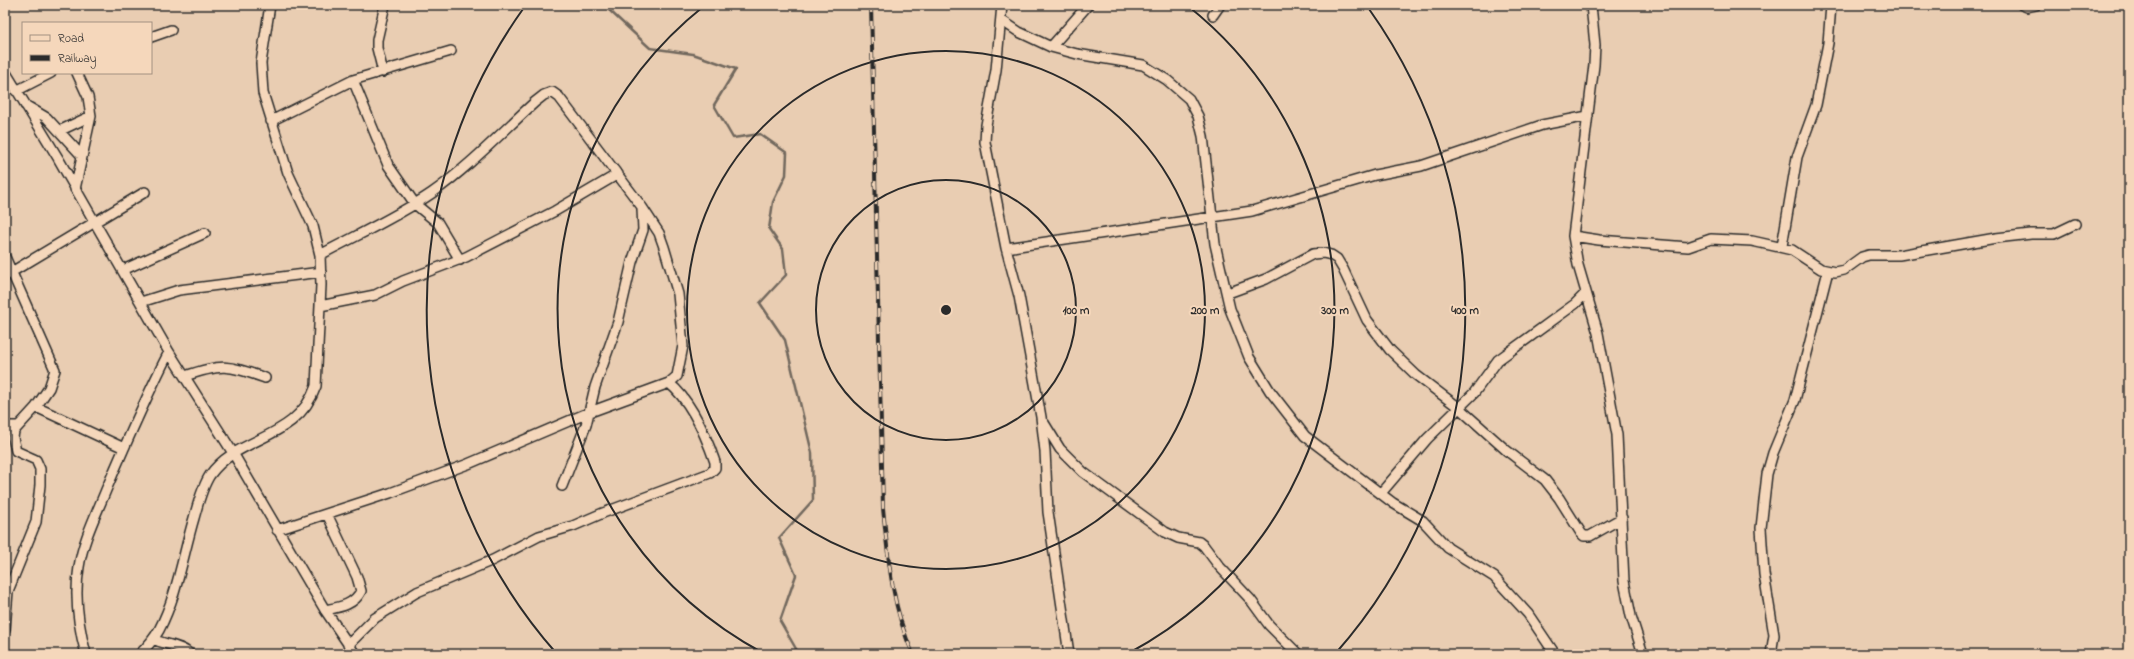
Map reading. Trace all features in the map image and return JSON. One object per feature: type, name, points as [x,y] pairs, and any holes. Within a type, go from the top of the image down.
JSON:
[{"type":"street","points":[[140,654],[160,629],[174,592],[204,487],[213,472],[233,453],[263,439],[297,417],[310,402],[318,378],[321,272],[320,255],[313,226],[288,173],[263,93],[260,73],[270,5]]},
{"type":"street","points":[[383,72],[377,48],[377,40],[385,5]]},
{"type":"street","points":[[1002,5],[996,70],[986,125],[985,142],[1006,248],[1019,296],[1041,417],[1045,451],[1048,512],[1069,654]]},
{"type":"street","points":[[1052,47],[1088,5]]},
{"type":"street","points":[[1212,15],[1220,5]]},
{"type":"street","points":[[1591,5],[1595,45],[1573,236],[1578,265],[1598,333],[1617,436],[1627,598],[1643,654]]},
{"type":"street","points":[[1782,246],[1797,157],[1816,105],[1828,43],[1831,5]]},
{"type":"street","points":[[2022,5],[2035,5]]},
{"type":"street","points":[[1001,20],[1019,32],[1052,47],[1077,54],[1143,65],[1167,80],[1189,98],[1198,116],[1203,136],[1216,244],[1234,322],[1249,357],[1290,418],[1305,436],[1381,493],[1423,521],[1448,548],[1494,577],[1528,614],[1555,654]]},
{"type":"street","points":[[152,37],[171,30]]},
{"type":"street","points":[[271,120],[296,110],[353,80],[451,51]]},
{"type":"street","points":[[5,71],[76,189],[93,222],[124,270],[169,352],[233,453],[325,610],[355,654]]},
{"type":"street","points":[[16,91],[50,74]]},
{"type":"street","points":[[76,74],[88,97],[91,116],[76,189]]},
{"type":"street","points":[[353,80],[382,154],[397,180],[415,204],[438,223],[460,260]]},
{"type":"street","points":[[277,530],[327,514],[468,464],[590,412],[669,383],[677,376],[682,359],[683,346],[680,310],[664,246],[659,233],[642,206],[618,174],[559,97],[552,92],[544,95],[535,102],[462,169],[415,204],[320,255]]},
{"type":"street","points":[[25,104],[43,115],[60,131],[82,156]]},
{"type":"street","points":[[60,131],[91,116]]},
{"type":"street","points":[[1006,248],[1252,211],[1375,175],[1422,166],[1542,125],[1588,116]]},
{"type":"street","points":[[320,306],[375,295],[403,281],[460,260],[555,211],[618,174]]},
{"type":"street","points":[[9,274],[145,192]]},
{"type":"street","points":[[562,486],[590,412],[595,387],[618,322],[634,252],[644,230],[642,206]]},
{"type":"street","points":[[1573,236],[1599,240],[1683,247],[1692,246],[1707,240],[1718,239],[1752,241],[1782,246],[1800,253],[1821,269],[1828,271],[1844,270],[1862,257],[1869,255],[1899,255],[1996,238],[2031,234],[2054,234],[2075,224]]},
{"type":"street","points":[[124,270],[205,233]]},
{"type":"street","points":[[1228,293],[1266,279],[1313,254],[1323,253],[1331,255],[1337,259],[1343,269],[1367,320],[1390,350],[1416,375],[1458,407],[1506,450],[1545,480],[1584,536],[1594,534],[1622,518]]},
{"type":"street","points":[[5,257],[9,274],[55,370],[49,388],[36,407],[16,426],[13,438],[16,451],[36,460],[40,469],[40,485],[36,522],[8,591],[5,630]]},
{"type":"street","points":[[1771,654],[1774,634],[1764,574],[1761,528],[1767,474],[1773,453],[1795,400],[1828,271]]},
{"type":"street","points":[[141,302],[179,290],[321,272]]},
{"type":"street","points":[[1381,493],[1427,439],[1474,393],[1498,360],[1575,304],[1586,293]]},
{"type":"street","points":[[86,654],[77,614],[78,568],[89,530],[124,448],[169,352]]},
{"type":"street","points":[[185,376],[225,366],[234,367],[265,378]]},
{"type":"street","points":[[348,645],[375,618],[416,592],[493,560],[539,536],[574,526],[603,513],[710,473],[715,468],[715,462],[701,427],[669,383]]},
{"type":"street","points":[[36,407],[124,448]]},
{"type":"street","points":[[1041,417],[1055,442],[1083,472],[1166,532],[1178,538],[1199,542],[1204,546],[1219,566],[1250,599],[1269,625],[1298,654]]},
{"type":"street","points":[[5,426],[16,426]]},
{"type":"street","points":[[325,610],[346,605],[358,597],[361,591],[357,577],[327,514]]},
{"type":"street","points":[[153,639],[168,646],[183,649],[190,654]]},
{"type":"waterway","points":[[616,5],[609,10],[650,48],[693,54],[736,69],[714,105],[733,138],[760,134],[787,153],[786,175],[773,202],[769,229],[783,249],[786,275],[760,303],[785,340],[812,453],[813,500],[779,538],[796,575],[780,621],[799,654]]},
{"type":"railway","points":[[871,5],[883,508],[892,582],[900,619],[913,654]]}]
